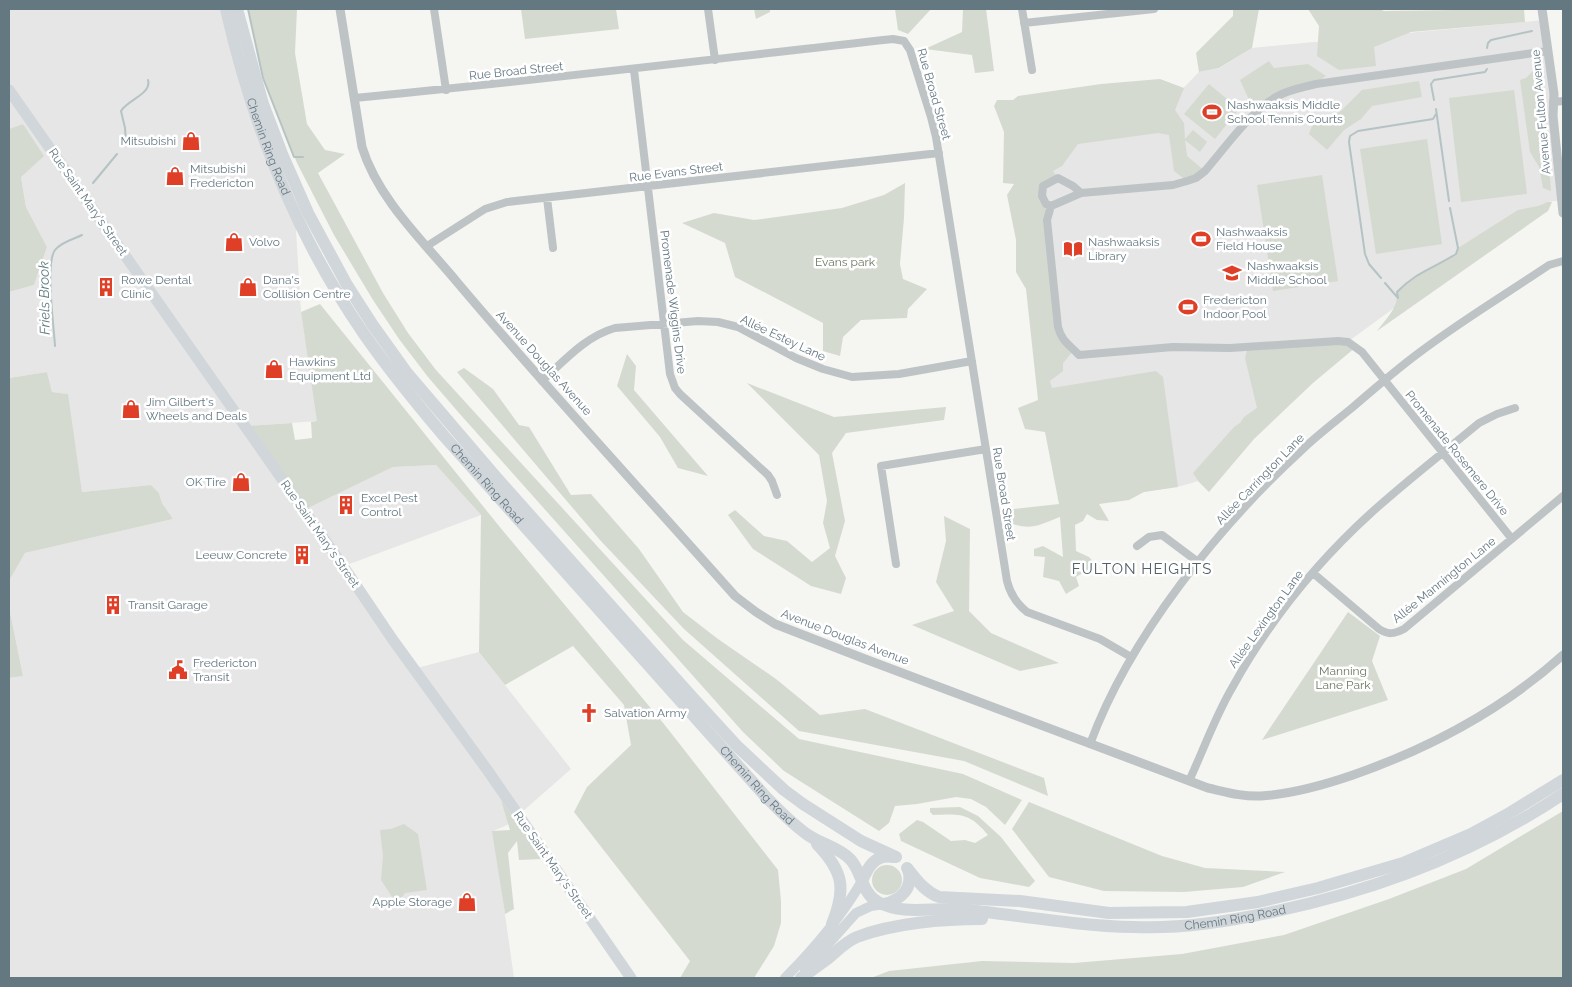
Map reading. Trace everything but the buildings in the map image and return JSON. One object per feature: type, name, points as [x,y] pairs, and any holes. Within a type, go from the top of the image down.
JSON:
[{"type":"highway","name":"Chemin Ring Road","points":[[226,9],[253,109],[276,171],[296,215],[334,287],[364,334],[403,387],[444,436],[766,797],[808,835],[848,857],[862,881]]},
{"type":"highway","name":"Chemin Ring Road","points":[[237,9],[263,104],[282,154],[308,213],[347,285],[408,374],[489,469],[738,747],[784,790],[861,841],[896,858]]},
{"type":"highway","name":"Chemin Ring Road","points":[[907,868],[923,887],[939,897],[1020,901],[1108,913],[1187,912],[1223,908],[1318,888],[1403,863],[1471,834],[1563,780]]},
{"type":"highway","name":"Chemin Ring Road","points":[[884,904],[899,909],[956,909],[1075,923],[1135,927],[1186,926],[1244,918],[1310,904],[1363,889],[1438,862],[1483,842],[1563,794]]},
{"type":"highway","points":[[808,835],[829,856],[836,867],[841,881],[841,895],[832,924]]},
{"type":"highway","points":[[883,856],[896,858],[907,868],[910,875],[908,889],[897,900],[884,904],[872,898],[862,881],[867,868],[875,860],[883,856]]},
{"type":"highway","points":[[799,978],[856,937],[893,928],[919,923],[961,919],[1075,923]]},
{"type":"main road","name":"Rue Saint Mary's Street","points":[[9,90],[393,640],[488,770],[631,978]]},
{"type":"main road","points":[[785,978],[804,959],[846,908],[862,881]]},
{"type":"main road","points":[[799,978],[856,913],[862,909],[884,904]]},
{"type":"street","name":"Avenue Douglas Avenue","points":[[340,9],[362,147],[374,177],[391,203],[506,340],[735,596],[775,624],[1208,788],[1232,794],[1259,796],[1282,794],[1339,780],[1400,757],[1452,732],[1506,699],[1563,655]]},
{"type":"street","points":[[434,9],[446,90]]},
{"type":"street","points":[[708,9],[715,60]]},
{"type":"street","points":[[1022,9],[1032,70]]},
{"type":"street","points":[[1024,22],[1109,11],[1154,9]]},
{"type":"street","name":"Avenue Fulton Avenue","points":[[1542,9],[1548,51],[1563,213]]},
{"type":"street","name":"Rue Broad Street","points":[[354,98],[634,70],[893,39],[904,41],[910,50],[920,81],[939,153],[1006,581],[1014,599],[1027,612],[1100,639],[1132,657]]},
{"type":"street","points":[[1080,193],[1073,186],[1058,178],[1051,180],[1043,186],[1042,196],[1046,204],[1051,206],[1080,193],[1173,185],[1196,178],[1256,111],[1281,94],[1294,89],[1316,84],[1548,51]]},
{"type":"street","name":"Promenade Wiggins Drive","points":[[634,70],[670,374],[675,388],[686,400],[768,476],[777,495]]},
{"type":"street","points":[[1553,102],[1563,101]]},
{"type":"street","name":"Rue Evans Street","points":[[427,246],[484,209],[507,202],[939,153]]},
{"type":"street","points":[[547,198],[553,248]]},
{"type":"street","name":"Promenade Rosemere Drive","points":[[1051,206],[1047,220],[1047,234],[1058,327],[1060,336],[1065,343],[1079,355],[1172,347],[1230,348],[1338,341],[1348,342],[1356,346],[1512,539]]},
{"type":"street","name":"Allée Carrington Lane","points":[[1090,744],[1113,689],[1163,610],[1198,562],[1278,472],[1420,351],[1549,265],[1563,261]]},
{"type":"street","name":"Allée Estey Lane","points":[[542,381],[597,334],[615,328],[698,321],[718,322],[738,327],[823,370],[852,377],[899,374],[972,360]]},
{"type":"street","name":"Allée Lexington Lane","points":[[1190,781],[1231,688],[1263,638],[1313,573],[1372,513],[1479,423],[1496,414],[1515,408]]},
{"type":"street","points":[[896,564],[881,466],[986,449]]},
{"type":"street","name":"Allée Mannington Lane","points":[[1313,573],[1379,629],[1386,634],[1396,633],[1404,629],[1563,496]]},
{"type":"street","points":[[1136,546],[1149,537],[1162,535],[1198,562]]},
{"type":"shaded area","points":[[9,9],[226,9],[295,215],[301,312],[318,421],[245,426],[304,510],[393,467],[436,465],[481,515],[344,566],[413,669],[479,652],[571,769],[507,825],[493,831],[514,978],[9,978],[9,678],[23,676],[9,607],[9,581],[25,553],[173,519],[162,503],[159,493],[151,485],[82,492],[67,394],[52,392],[47,372],[9,378],[9,292],[34,285],[47,247],[26,207],[21,177],[24,124],[9,129]]},
{"type":"shaded area","name":"Nashwaaksis Middle School","points":[[1544,20],[1561,200],[1547,202],[1538,206],[1301,376],[1198,481],[1181,486],[1144,492],[1054,479],[1032,168],[1064,140],[1168,104],[1199,72],[1220,68],[1252,48]]},
{"type":"green space","points":[[248,9],[297,9],[295,53],[307,124],[325,150],[345,154],[318,173],[383,293],[408,333],[436,370],[683,640],[799,739],[963,774],[1022,800],[1005,825],[986,807],[971,799],[956,797],[895,806],[889,823],[879,831],[784,771],[743,732],[459,413],[399,339],[334,235],[297,163],[263,78]]},
{"type":"green space","points":[[521,9],[616,9],[619,29],[525,39]]},
{"type":"green space","points":[[754,9],[770,9],[770,12],[756,19]]},
{"type":"green space","points":[[895,9],[931,9],[908,34],[898,30]]},
{"type":"green space","points":[[963,9],[986,9],[994,71],[975,73],[972,55],[925,49],[962,32]]},
{"type":"green space","points":[[1233,9],[1259,9],[1252,48],[1219,68],[1199,72],[1196,53],[1233,16]]},
{"type":"green space","points":[[1308,9],[1379,9],[1384,11],[1524,9],[1525,22],[1411,32],[1374,47],[1376,66],[1339,70],[1317,56],[1319,26]]},
{"type":"green space","points":[[1269,61],[1274,68],[1308,64],[1326,76],[1310,86],[1290,94],[1251,104],[1240,80]]},
{"type":"green space","points":[[1541,63],[1551,191],[1543,188],[1539,167],[1530,152],[1520,80],[1526,78]]},
{"type":"green space","points":[[1160,79],[1184,88],[1175,110],[1184,123],[1185,139],[1193,130],[1207,142],[1200,152],[1185,140],[1187,156],[1205,171],[1187,181],[1174,171],[1169,135],[1158,133],[1078,144],[1062,166],[1053,171],[1058,178],[1043,186],[1042,196],[1051,206],[1047,220],[1058,327],[1074,350],[1063,363],[1063,371],[1050,381],[1052,388],[1156,371],[1163,377],[1178,487],[1144,492],[1129,500],[1099,504],[1109,521],[1097,520],[1087,514],[1083,521],[1075,525],[1076,551],[1089,557],[1096,565],[1076,577],[1079,586],[1066,594],[1059,581],[1043,577],[1045,557],[1034,556],[1034,549],[1043,546],[1063,557],[1060,517],[1028,527],[1006,522],[1005,510],[1059,504],[1045,432],[1025,429],[1018,408],[1038,400],[1026,289],[1016,272],[1016,240],[1007,195],[1014,184],[1003,183],[1004,132],[994,106],[997,100],[1013,100],[1018,96],[1101,84]]},
{"type":"green space","points":[[1419,81],[1422,97],[1372,106],[1361,119],[1344,130],[1327,150],[1309,134],[1312,126],[1341,111],[1362,90]]},
{"type":"green space","name":"Nashwaaksis Middle School Tennis Courts","points":[[1209,84],[1239,109],[1215,139],[1184,114]]},
{"type":"green space","points":[[1514,90],[1527,194],[1461,202],[1449,98]]},
{"type":"green space","points":[[23,124],[44,156],[21,177],[26,207],[47,247],[34,285],[9,292],[9,129]]},
{"type":"green space","points":[[1427,139],[1442,244],[1376,254],[1360,149]]},
{"type":"green space","points":[[1322,175],[1338,281],[1273,291],[1257,185]]},
{"type":"green space","name":"Evans park","points":[[905,183],[900,264],[903,279],[927,289],[908,309],[907,318],[861,320],[843,337],[840,356],[823,351],[823,323],[735,277],[725,243],[682,223],[714,213],[754,220],[842,208],[884,195]]},
{"type":"green space","points":[[1552,202],[1548,211],[1377,331],[1394,308],[1397,292],[1404,285],[1456,254],[1458,248],[1518,210]]},
{"type":"green space","points":[[320,304],[499,526],[664,724],[778,870],[781,923],[774,946],[754,978],[680,978],[690,961],[574,812],[587,787],[631,745],[624,705],[573,646],[505,685],[479,652],[481,515],[436,465],[393,467],[304,510],[244,426],[292,423],[295,440],[312,438],[311,422],[317,421],[301,312]]},
{"type":"green space","points":[[1338,341],[1356,347],[1313,383],[1254,439],[1209,492],[1193,473],[1234,427],[1257,408],[1245,358],[1248,347]]},
{"type":"green space","points":[[627,354],[636,366],[634,390],[708,476],[678,468],[660,437],[617,386]]},
{"type":"green space","points":[[464,368],[493,389],[519,425],[529,427],[571,495],[591,494],[639,549],[683,612],[776,679],[820,715],[865,709],[1044,778],[1048,796],[964,761],[799,731],[684,629],[600,540],[457,372]]},
{"type":"green space","points":[[47,372],[52,392],[68,394],[82,492],[151,485],[159,493],[162,503],[173,519],[25,553],[9,581],[9,378]]},
{"type":"green space","points":[[747,383],[834,417],[946,407],[944,420],[846,433],[832,453],[845,521],[835,556],[846,578],[841,594],[811,586],[753,549],[728,515],[735,510],[764,536],[787,541],[812,562],[830,548],[823,523],[827,501],[819,455]]},
{"type":"green space","points":[[944,516],[970,529],[969,611],[991,633],[1059,663],[1020,671],[912,625],[954,611],[936,582],[946,541]]},
{"type":"green space","points":[[9,607],[23,676],[9,678]]},
{"type":"green space","name":"Manning Lane Park","points":[[1348,612],[1380,636],[1372,661],[1388,700],[1262,740]]},
{"type":"green space","points":[[501,800],[542,859],[519,860],[517,841],[508,853],[514,909],[505,914],[492,831],[510,830]]},
{"type":"green space","points":[[1029,802],[1162,856],[1205,868],[1285,872],[1243,887],[1184,892],[1104,891],[1049,877],[1012,829]]},
{"type":"green space","points":[[960,807],[978,816],[1001,837],[1035,881],[1029,887],[980,878],[901,841],[899,834],[917,820],[951,841],[965,840],[975,843],[988,835],[975,822],[964,816],[950,814],[933,815],[930,812],[930,808]]},
{"type":"green space","points":[[1563,811],[1563,978],[871,978],[889,971],[982,961],[1074,963],[1182,954],[1284,935],[1389,899],[1466,869]]},
{"type":"green space","points":[[404,824],[418,834],[427,890],[405,893],[400,900],[394,900],[381,880],[383,856],[380,830],[391,829]]},
{"type":"green space","points":[[887,865],[898,869],[902,880],[898,891],[887,895],[876,891],[872,880],[876,869]]},
{"type":"waterway","points":[[248,9],[263,78],[294,157],[303,157]]},
{"type":"waterway","points":[[1487,48],[1491,40],[1532,31]]},
{"type":"waterway","points":[[1434,100],[1431,84],[1434,80],[1485,72],[1487,69]]},
{"type":"waterway","name":"Friels Brook","points":[[126,143],[121,111],[143,93],[148,85],[148,80]]},
{"type":"waterway","points":[[1436,109],[1449,201]]},
{"type":"waterway","points":[[1381,278],[1369,264],[1365,254],[1349,142],[1350,136],[1358,131],[1433,119],[1436,114]]},
{"type":"waterway","name":"Friels Brook","points":[[93,183],[117,154]]},
{"type":"waterway","points":[[1398,298],[1397,292],[1404,285],[1456,254],[1458,248],[1450,208]]},
{"type":"waterway","name":"Friels Brook","points":[[55,346],[50,281],[52,257],[55,250],[61,245],[82,235]]},
{"type":"waterway","points":[[1385,283],[1398,298]]},
{"type":"place","name":"Nashwaaksis Middle School Tennis Courts","points":[[1212,112]]},
{"type":"place","name":"Mitsubishi","points":[[191,141]]},
{"type":"place","name":"Mitsubishi Fredericton","points":[[175,176]]},
{"type":"place","name":"Nashwaaksis Field House","points":[[1201,239]]},
{"type":"place","name":"Volvo","points":[[234,242]]},
{"type":"place","name":"Nashwaaksis Library","points":[[1073,249]]},
{"type":"place","name":"Nashwaaksis Middle School","points":[[1232,273]]},
{"type":"place","name":"Rowe Dental Clinic","points":[[106,287]]},
{"type":"place","name":"Dana's Collision Centre","points":[[248,287]]},
{"type":"place","name":"Fredericton Indoor Pool","points":[[1188,307]]},
{"type":"place","name":"Hawkins Equipment Ltd","points":[[274,369]]},
{"type":"place","name":"Jim Gilbert's Wheels and Deals","points":[[131,409]]},
{"type":"place","name":"OK Tire","points":[[241,482]]},
{"type":"place","name":"Excel Pest Control","points":[[346,505]]},
{"type":"place","name":"Leeuw Concrete","points":[[302,555]]},
{"type":"place","name":"Transit Garage","points":[[113,605]]},
{"type":"place","name":"Fredericton Transit","points":[[178,670]]},
{"type":"place","name":"Salvation Army","points":[[589,713]]},
{"type":"place","name":"Apple Storage","points":[[467,902]]},
{"type":"district","name":"FULTON HEIGHTS","points":[[1142,569]]}]
